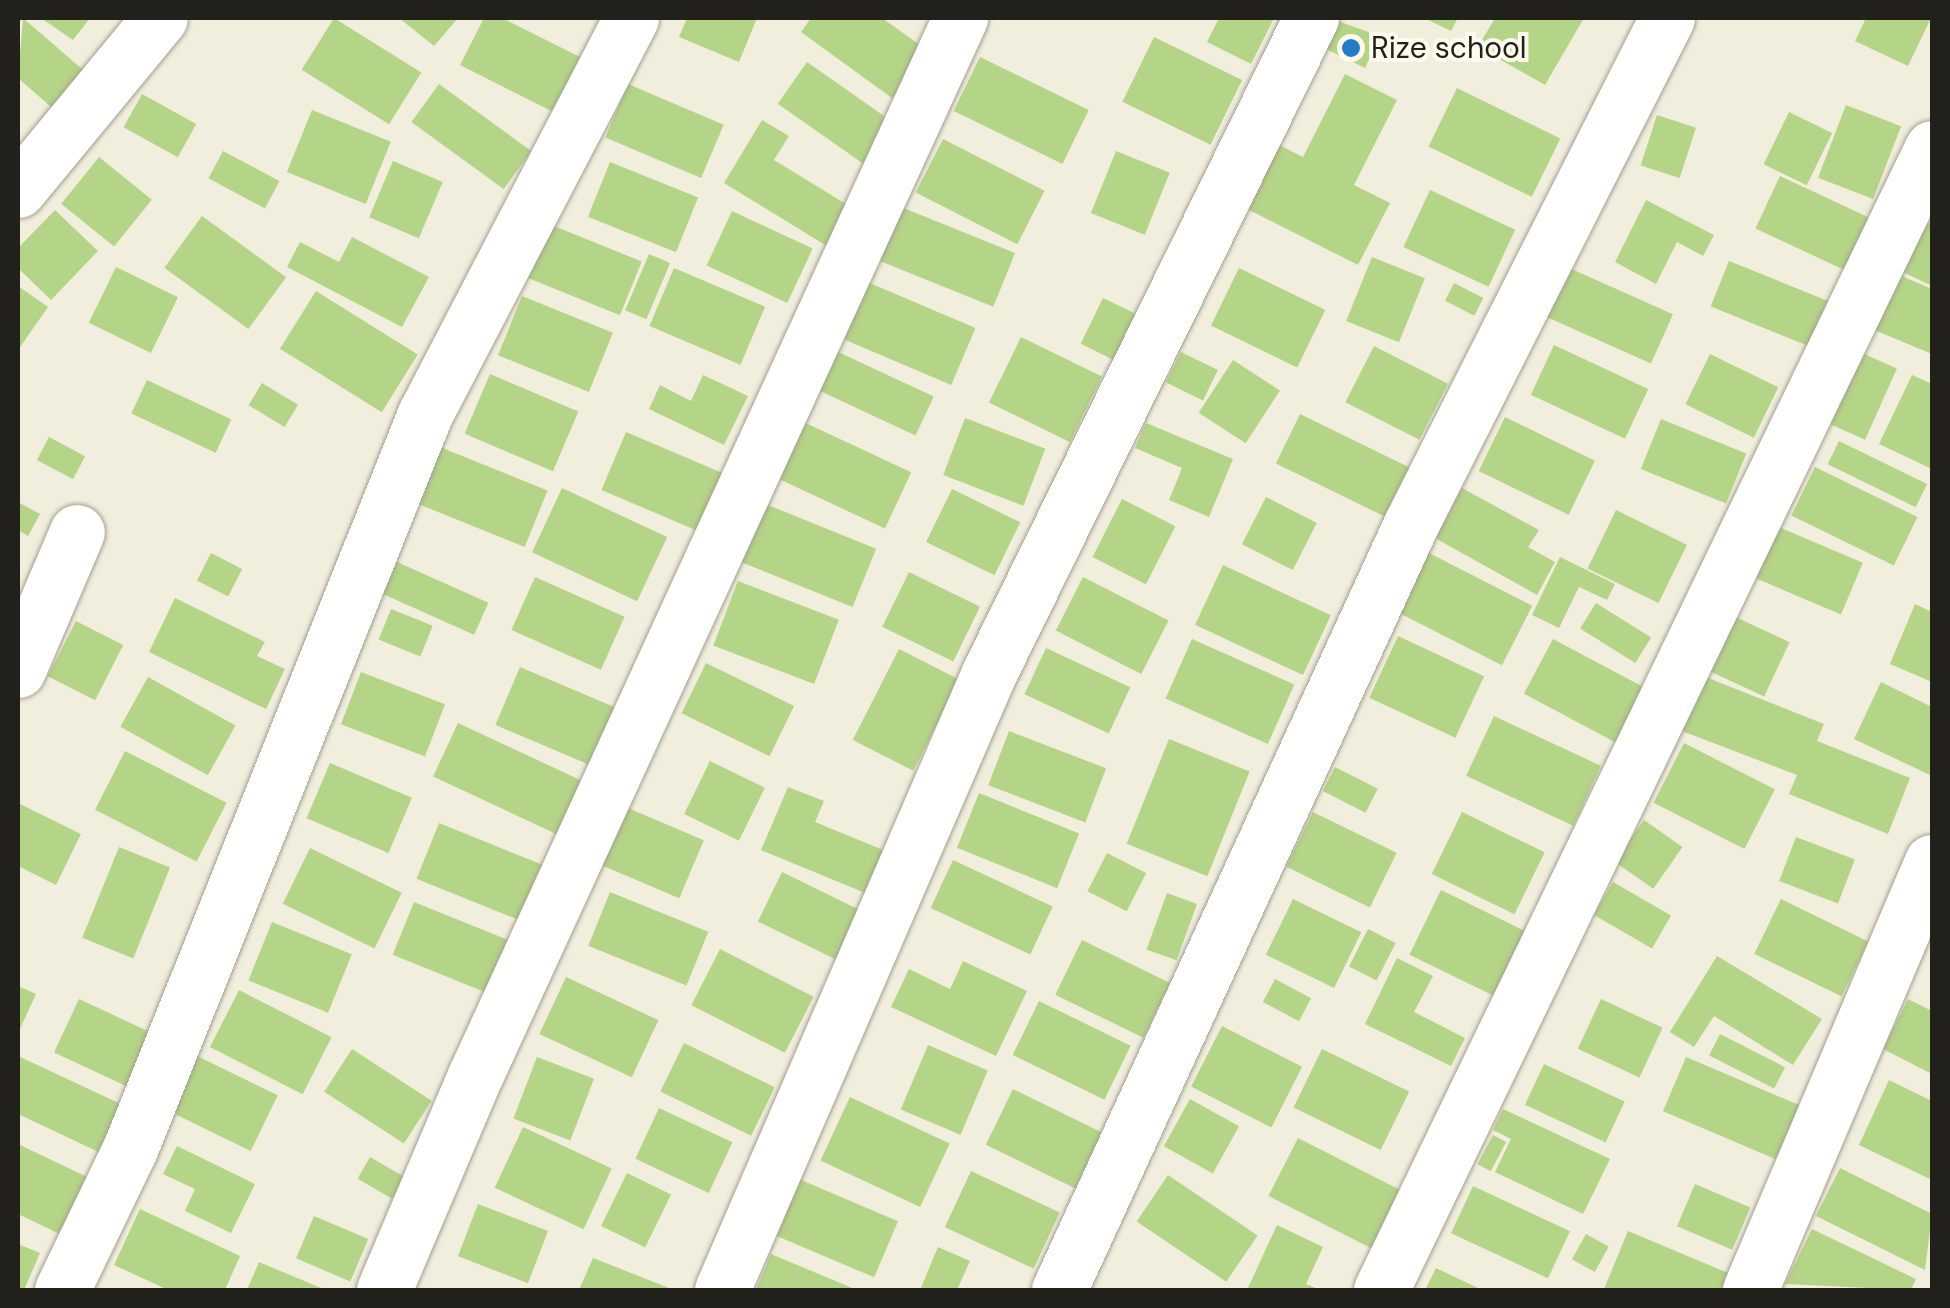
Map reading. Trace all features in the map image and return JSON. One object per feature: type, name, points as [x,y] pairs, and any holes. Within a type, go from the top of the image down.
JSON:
[{"type":"street","points":[[18,190],[160,18]]},
{"type":"street","points":[[62,1290],[130,1149],[426,414],[631,18]]},
{"type":"street","points":[[384,1290],[475,1076],[960,18]]},
{"type":"street","points":[[722,1290],[988,673],[1311,18]]},
{"type":"street","points":[[1059,1290],[1410,526],[1667,18]]},
{"type":"street","points":[[1382,1290],[1932,148]]},
{"type":"street","points":[[18,670],[77,532]]},
{"type":"street","points":[[1750,1290],[1932,862]]},
{"type":"building","points":[[23,18],[90,76],[58,113],[18,78]]},
{"type":"building","points":[[41,18],[90,18],[73,40]]},
{"type":"building","points":[[334,18],[421,73],[389,124],[302,70]]},
{"type":"building","points":[[399,18],[458,18],[434,46]]},
{"type":"building","points":[[484,18],[502,18],[584,59],[557,114],[460,65]]},
{"type":"building","points":[[687,18],[757,18],[739,62],[679,37]]},
{"type":"building","points":[[811,18],[882,18],[927,50],[892,98],[801,32]]},
{"type":"building","points":[[1219,18],[1274,18],[1251,64],[1207,42]]},
{"type":"building","points":[[1329,18],[1380,36],[1365,68],[1316,44]]},
{"type":"building","points":[[1424,18],[1458,18],[1451,31]]},
{"type":"building","points":[[1495,18],[1584,18],[1545,85],[1478,47]]},
{"type":"building","points":[[1866,18],[1931,18],[1908,66],[1855,41]]},
{"type":"building","points":[[1154,37],[1242,80],[1211,145],[1122,102]]},
{"type":"building","points":[[980,57],[1089,110],[1062,164],[954,111]]},
{"type":"building","points":[[807,62],[895,124],[866,166],[778,104]]},
{"type":"building","points":[[1345,74],[1397,100],[1354,185],[1390,203],[1358,265],[1245,208],[1277,144],[1303,157]]},
{"type":"building","points":[[439,84],[531,151],[504,189],[411,122]]},
{"type":"building","points":[[628,84],[724,125],[701,178],[605,137]]},
{"type":"building","points":[[1457,88],[1560,138],[1532,197],[1429,146]]},
{"type":"building","points":[[142,94],[196,124],[178,157],[124,127]]},
{"type":"building","points":[[1846,105],[1901,126],[1873,199],[1818,178]]},
{"type":"building","points":[[312,110],[391,142],[366,204],[287,172]]},
{"type":"building","points":[[1789,112],[1832,133],[1807,185],[1764,164]]},
{"type":"building","points":[[1657,115],[1696,128],[1680,178],[1641,165]]},
{"type":"building","points":[[762,120],[789,136],[774,160],[854,209],[830,248],[724,183]]},
{"type":"building","points":[[943,139],[1045,191],[1017,244],[916,192]]},
{"type":"building","points":[[223,151],[280,181],[265,208],[208,178]]},
{"type":"building","points":[[1116,151],[1170,173],[1145,235],[1091,213]]},
{"type":"building","points":[[99,157],[152,200],[114,246],[61,204]]},
{"type":"building","points":[[393,161],[443,182],[419,238],[369,217]]},
{"type":"building","points":[[610,162],[698,198],[676,252],[588,217]]},
{"type":"building","points":[[1780,176],[1881,223],[1856,275],[1755,229]]},
{"type":"building","points":[[1430,190],[1515,230],[1489,287],[1403,247]]},
{"type":"building","points":[[1646,200],[1714,235],[1703,256],[1677,242],[1656,284],[1615,262]]},
{"type":"building","points":[[901,207],[1015,253],[993,307],[879,261]]},
{"type":"building","points":[[55,210],[98,251],[51,300],[18,268],[18,248]]},
{"type":"building","points":[[732,211],[813,249],[787,303],[707,265]]},
{"type":"building","points":[[202,216],[286,277],[249,329],[164,268]]},
{"type":"building","points":[[1926,223],[1932,225],[1932,286],[1903,272]]},
{"type":"building","points":[[549,224],[642,261],[620,315],[527,278]]},
{"type":"building","points":[[352,237],[429,277],[402,327],[287,267],[300,242],[339,262]]},
{"type":"building","points":[[649,254],[670,263],[646,319],[625,310]]},
{"type":"building","points":[[1372,257],[1425,278],[1399,342],[1346,321]]},
{"type":"building","points":[[1729,261],[1848,309],[1829,354],[1711,306]]},
{"type":"building","points":[[1878,266],[1932,289],[1932,354],[1855,322]]},
{"type":"building","points":[[116,267],[178,297],[151,353],[89,323]]},
{"type":"building","points":[[1567,267],[1673,314],[1651,364],[1545,316]]},
{"type":"building","points":[[674,268],[765,307],[741,365],[649,326]]},
{"type":"building","points":[[1239,268],[1325,310],[1297,368],[1211,326]]},
{"type":"building","points":[[865,281],[975,328],[951,385],[841,338]]},
{"type":"building","points":[[1454,283],[1483,298],[1474,316],[1445,301]]},
{"type":"building","points":[[18,286],[48,307],[18,350]]},
{"type":"building","points":[[316,291],[418,355],[382,412],[280,349]]},
{"type":"building","points":[[522,296],[613,333],[589,392],[498,355]]},
{"type":"building","points":[[1103,298],[1142,317],[1119,363],[1081,344]]},
{"type":"building","points":[[1021,337],[1102,376],[1070,442],[989,403]]},
{"type":"building","points":[[1554,345],[1648,389],[1625,439],[1531,395]]},
{"type":"building","points":[[1374,346],[1448,384],[1419,440],[1345,402]]},
{"type":"building","points":[[1853,349],[1897,369],[1865,440],[1821,420]]},
{"type":"building","points":[[834,350],[934,396],[916,435],[816,389]]},
{"type":"building","points":[[1181,352],[1218,370],[1203,401],[1166,383]]},
{"type":"building","points":[[1710,354],[1778,387],[1754,438],[1685,404]]},
{"type":"building","points":[[1233,360],[1280,390],[1246,443],[1199,413]]},
{"type":"building","points":[[490,374],[578,412],[553,471],[465,434]]},
{"type":"building","points":[[703,375],[748,396],[724,445],[649,409],[660,385],[691,401]]},
{"type":"building","points":[[1912,375],[1932,384],[1932,469],[1879,444]]},
{"type":"building","points":[[147,380],[231,419],[216,453],[131,414]]},
{"type":"building","points":[[262,383],[298,405],[285,427],[249,405]]},
{"type":"building","points":[[1300,414],[1418,471],[1394,521],[1276,463]]},
{"type":"building","points":[[1505,417],[1595,461],[1569,515],[1479,471]]},
{"type":"building","points":[[965,418],[1045,449],[1023,506],[943,475]]},
{"type":"building","points":[[797,419],[911,472],[885,528],[771,475]]},
{"type":"building","points":[[1661,419],[1746,453],[1726,504],[1641,469]]},
{"type":"building","points":[[1146,423],[1233,459],[1209,517],[1169,500],[1182,468],[1135,448]]},
{"type":"building","points":[[626,432],[725,474],[701,532],[601,490]]},
{"type":"building","points":[[49,437],[85,456],[73,479],[37,460]]},
{"type":"building","points":[[1839,441],[1927,484],[1916,507],[1828,464]]},
{"type":"building","points":[[440,447],[548,490],[525,547],[417,504]]},
{"type":"building","points":[[1815,467],[1917,517],[1894,566],[1791,516]]},
{"type":"building","points":[[562,488],[667,537],[637,601],[532,552]]},
{"type":"building","points":[[1462,488],[1539,530],[1528,547],[1555,562],[1537,595],[1435,538]]},
{"type":"building","points":[[952,489],[1020,522],[994,575],[926,542]]},
{"type":"building","points":[[1266,497],[1317,523],[1293,570],[1242,544]]},
{"type":"building","points":[[1122,499],[1175,526],[1146,584],[1092,557]]},
{"type":"building","points":[[18,502],[40,514],[28,536],[18,530]]},
{"type":"building","points":[[763,503],[876,549],[853,607],[739,561]]},
{"type":"building","points":[[1616,510],[1687,545],[1659,603],[1588,568]]},
{"type":"building","points":[[1769,523],[1863,563],[1841,614],[1747,575]]},
{"type":"building","points":[[211,553],[242,569],[228,597],[197,581]]},
{"type":"building","points":[[1429,553],[1532,606],[1502,665],[1399,613]]},
{"type":"building","points":[[1560,557],[1615,584],[1607,600],[1579,587],[1559,628],[1532,615]]},
{"type":"building","points":[[397,562],[488,603],[474,635],[383,594]]},
{"type":"building","points":[[1223,565],[1331,615],[1303,675],[1195,625]]},
{"type":"building","points":[[909,572],[980,607],[953,661],[882,627]]},
{"type":"building","points":[[535,577],[625,617],[601,670],[511,630]]},
{"type":"building","points":[[1083,577],[1169,621],[1141,674],[1056,630]]},
{"type":"building","points":[[738,581],[839,620],[814,684],[713,645]]},
{"type":"building","points":[[175,598],[265,642],[257,656],[285,669],[266,709],[149,652]]},
{"type":"building","points":[[1596,603],[1651,637],[1635,663],[1580,628]]},
{"type":"building","points":[[1915,604],[1932,612],[1932,682],[1890,664]]},
{"type":"building","points":[[391,609],[433,626],[420,656],[379,640]]},
{"type":"building","points":[[1727,613],[1790,642],[1764,697],[1702,667]]},
{"type":"building","points":[[76,621],[123,645],[95,700],[48,676]]},
{"type":"building","points":[[1398,636],[1484,676],[1455,738],[1369,698]]},
{"type":"building","points":[[1192,639],[1294,685],[1268,744],[1166,698]]},
{"type":"building","points":[[1553,639],[1645,688],[1616,743],[1524,694]]},
{"type":"building","points":[[1046,648],[1130,687],[1109,734],[1024,694]]},
{"type":"building","points":[[899,649],[960,680],[913,771],[853,740]]},
{"type":"building","points":[[706,663],[794,706],[770,756],[681,713]]},
{"type":"building","points":[[520,667],[619,709],[595,767],[495,725]]},
{"type":"building","points":[[361,672],[445,704],[425,757],[341,724]]},
{"type":"building","points":[[1703,676],[1824,724],[1817,741],[1910,778],[1888,834],[1789,794],[1797,775],[1682,731]]},
{"type":"building","points":[[148,677],[235,725],[208,775],[120,727]]},
{"type":"building","points":[[1881,682],[1932,707],[1932,776],[1854,739]]},
{"type":"building","points":[[1494,716],[1601,766],[1573,826],[1466,776]]},
{"type":"building","points":[[458,723],[588,783],[563,837],[433,776]]},
{"type":"building","points":[[1009,731],[1106,768],[1085,822],[988,785]]},
{"type":"building","points":[[1169,739],[1250,772],[1207,876],[1127,844]]},
{"type":"building","points":[[1684,743],[1775,789],[1744,849],[1654,803]]},
{"type":"building","points":[[125,751],[227,803],[197,862],[95,810]]},
{"type":"building","points":[[710,761],[765,788],[739,841],[684,814]]},
{"type":"building","points":[[330,763],[412,798],[388,853],[307,818]]},
{"type":"building","points":[[1335,767],[1378,789],[1366,813],[1323,791]]},
{"type":"building","points":[[788,787],[824,801],[815,822],[893,854],[875,897],[761,850]]},
{"type":"building","points":[[979,793],[1079,833],[1057,888],[957,848]]},
{"type":"building","points":[[18,803],[81,834],[56,885],[18,866]]},
{"type":"building","points":[[621,805],[704,840],[679,898],[596,863]]},
{"type":"building","points":[[1313,812],[1397,853],[1370,908],[1286,867]]},
{"type":"building","points":[[1462,812],[1545,852],[1514,914],[1432,874]]},
{"type":"building","points":[[1644,820],[1683,847],[1653,889],[1615,862]]},
{"type":"building","points":[[439,823],[555,870],[532,925],[417,879]]},
{"type":"building","points":[[1796,837],[1855,860],[1838,903],[1779,881]]},
{"type":"building","points":[[119,847],[170,868],[133,958],[82,938]]},
{"type":"building","points":[[310,848],[402,893],[374,948],[283,904]]},
{"type":"building","points":[[1107,853],[1146,873],[1127,911],[1087,891]]},
{"type":"building","points":[[953,860],[1053,906],[1030,955],[931,908]]},
{"type":"building","points":[[782,872],[860,910],[836,960],[758,921]]},
{"type":"building","points":[[1613,882],[1671,916],[1652,948],[1594,915]]},
{"type":"building","points":[[1441,890],[1531,934],[1499,999],[1409,955]]},
{"type":"building","points":[[610,892],[708,932],[687,985],[588,946]]},
{"type":"building","points":[[1167,893],[1197,904],[1177,960],[1146,949]]},
{"type":"building","points":[[1293,899],[1361,932],[1334,988],[1266,955]]},
{"type":"building","points":[[1781,899],[1868,942],[1841,996],[1754,954]]},
{"type":"building","points":[[414,902],[518,944],[496,997],[393,955]]},
{"type":"building","points":[[272,922],[352,954],[328,1013],[248,980]]},
{"type":"building","points":[[1368,929],[1396,943],[1377,980],[1349,966]]},
{"type":"building","points":[[1082,940],[1170,983],[1143,1038],[1055,995]]},
{"type":"building","points":[[720,949],[814,997],[785,1053],[691,1005]]},
{"type":"building","points":[[1717,956],[1822,1019],[1793,1065],[1714,1016],[1694,1047],[1670,1032]]},
{"type":"building","points":[[1397,958],[1433,976],[1414,1012],[1465,1038],[1451,1066],[1365,1024]]},
{"type":"building","points":[[963,961],[1027,991],[996,1056],[891,1007],[909,969],[950,989]]},
{"type":"building","points":[[566,977],[658,1020],[632,1077],[539,1034]]},
{"type":"building","points":[[1275,979],[1311,998],[1299,1021],[1263,1002]]},
{"type":"building","points":[[18,986],[36,994],[18,1033]]},
{"type":"building","points":[[239,990],[332,1037],[303,1094],[210,1047]]},
{"type":"building","points":[[79,999],[160,1037],[135,1090],[54,1052]]},
{"type":"building","points":[[1601,999],[1663,1028],[1639,1078],[1578,1049]]},
{"type":"building","points":[[1908,999],[1932,1011],[1932,1074],[1883,1049]]},
{"type":"building","points":[[1039,1001],[1131,1046],[1104,1100],[1013,1055]]},
{"type":"building","points":[[1222,1026],[1302,1067],[1271,1127],[1191,1087]]},
{"type":"building","points":[[1720,1034],[1785,1067],[1774,1089],[1709,1055]]},
{"type":"building","points":[[684,1043],[775,1087],[751,1136],[660,1092]]},
{"type":"building","points":[[928,1045],[988,1070],[960,1135],[901,1109]]},
{"type":"building","points":[[352,1049],[432,1101],[404,1144],[324,1092]]},
{"type":"building","points":[[1322,1049],[1409,1092],[1381,1150],[1294,1107]]},
{"type":"building","points":[[187,1051],[278,1095],[251,1151],[160,1107]]},
{"type":"building","points":[[18,1056],[125,1106],[103,1154],[18,1114]]},
{"type":"building","points":[[537,1057],[594,1079],[570,1140],[513,1119]]},
{"type":"building","points":[[1686,1057],[1812,1111],[1789,1165],[1663,1111]]},
{"type":"building","points":[[1544,1064],[1625,1102],[1606,1142],[1525,1105]]},
{"type":"building","points":[[1889,1080],[1932,1101],[1932,1180],[1859,1145]]},
{"type":"building","points":[[1013,1089],[1105,1134],[1077,1189],[986,1145]]},
{"type":"building","points":[[850,1097],[950,1143],[920,1207],[820,1160]]},
{"type":"building","points":[[1190,1099],[1239,1126],[1213,1173],[1164,1146]]},
{"type":"building","points":[[659,1108],[732,1142],[709,1193],[635,1159]]},
{"type":"building","points":[[1503,1109],[1610,1159],[1583,1214],[1495,1172],[1511,1139],[1493,1130]]},
{"type":"building","points":[[523,1127],[612,1168],[584,1229],[495,1188]]},
{"type":"building","points":[[1493,1135],[1506,1142],[1491,1171],[1478,1164]]},
{"type":"building","points":[[1298,1138],[1403,1192],[1374,1249],[1268,1196]]},
{"type":"building","points":[[18,1144],[87,1177],[74,1241],[18,1214]]},
{"type":"building","points":[[177,1146],[255,1184],[231,1233],[185,1211],[195,1189],[163,1174]]},
{"type":"building","points":[[370,1157],[405,1177],[392,1199],[358,1179]]},
{"type":"building","points":[[1840,1168],[1932,1214],[1925,1270],[1816,1216]]},
{"type":"building","points":[[971,1171],[1060,1212],[1034,1269],[945,1227]]},
{"type":"building","points":[[627,1173],[671,1194],[645,1248],[601,1226]]},
{"type":"building","points":[[1168,1175],[1258,1235],[1226,1282],[1137,1221]]},
{"type":"building","points":[[794,1177],[898,1221],[874,1277],[770,1233]]},
{"type":"building","points":[[1695,1184],[1750,1207],[1732,1250],[1677,1226]]},
{"type":"building","points":[[1473,1186],[1570,1231],[1548,1278],[1451,1233]]},
{"type":"building","points":[[478,1204],[548,1231],[528,1283],[458,1256]]},
{"type":"building","points":[[140,1209],[240,1256],[225,1290],[168,1290],[114,1265]]},
{"type":"building","points":[[314,1216],[368,1239],[350,1281],[296,1258]]},
{"type":"building","points":[[1277,1225],[1323,1247],[1306,1284],[1320,1290],[1247,1290]]},
{"type":"building","points":[[1812,1229],[1916,1279],[1911,1290],[1785,1284]]},
{"type":"building","points":[[1628,1231],[1728,1273],[1721,1290],[1604,1289]]},
{"type":"building","points":[[1586,1234],[1609,1247],[1595,1272],[1572,1259]]},
{"type":"building","points":[[18,1244],[40,1253],[24,1290],[18,1290]]},
{"type":"building","points":[[938,1247],[970,1261],[957,1290],[920,1290]]},
{"type":"building","points":[[771,1254],[857,1290],[756,1290]]},
{"type":"building","points":[[593,1258],[674,1290],[579,1290]]},
{"type":"building","points":[[259,1262],[326,1290],[247,1290]]},
{"type":"building","points":[[1436,1268],[1482,1290],[1425,1290]]},
{"type":"place","name":"Rize school","points":[[1351,48]]}]
